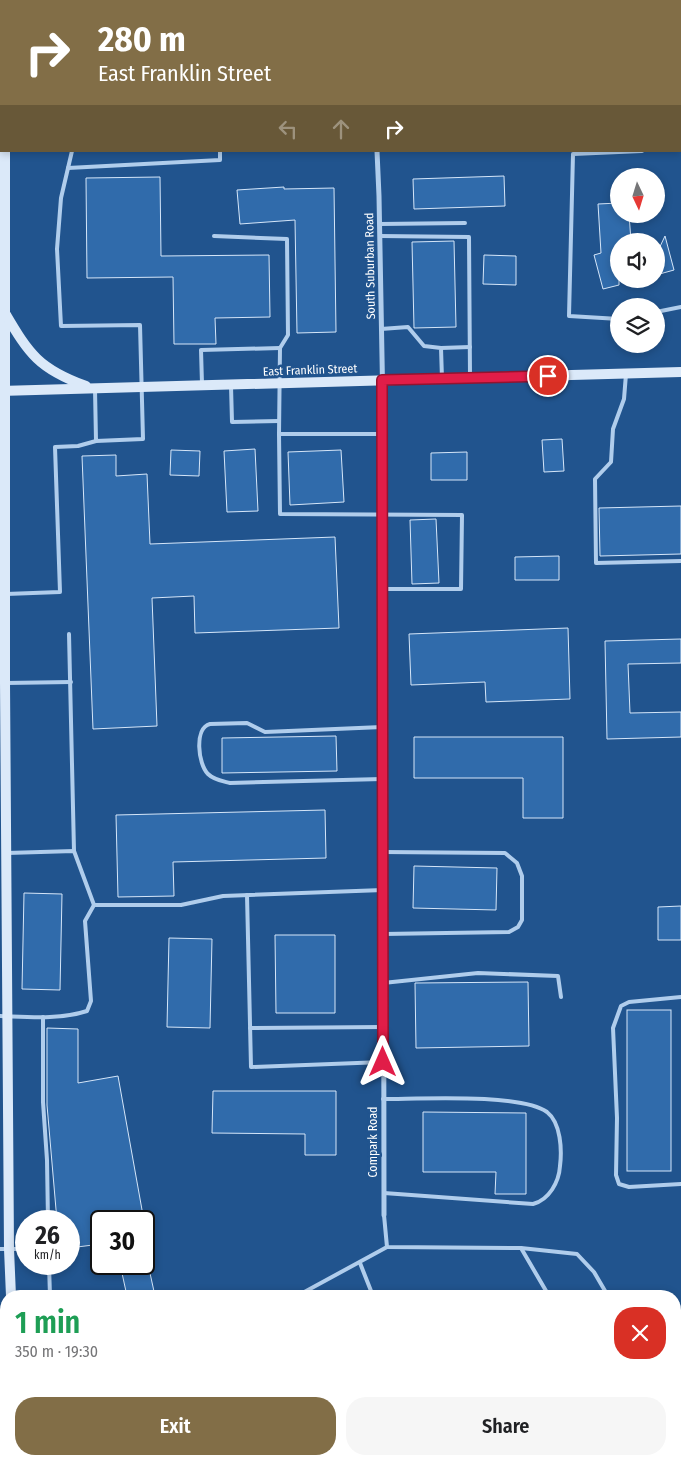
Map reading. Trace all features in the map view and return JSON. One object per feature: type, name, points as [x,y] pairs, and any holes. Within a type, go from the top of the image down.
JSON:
[{"type":"street","points":[[5,152],[2,391],[7,853],[4,1016],[4,1249],[10,1290]]},
{"type":"street","name":"South Suburban Road","points":[[376,152],[380,224],[382,380]]},
{"type":"street","points":[[4,312],[24,345],[40,362],[62,377],[93,388]]},
{"type":"street","name":"East Franklin Street","points":[[2,391],[681,372]]},
{"type":"street","name":"Compark Road","points":[[382,380],[384,1215]]},
{"type":"lane","points":[[5,594],[60,592],[55,447],[78,446],[96,441],[143,440],[140,325],[61,326],[57,249],[61,198],[72,152]]},
{"type":"lane","points":[[68,168],[220,160],[220,152]]},
{"type":"lane","points":[[610,318],[569,316],[573,154],[619,152]]},
{"type":"lane","points":[[380,224],[465,223]]},
{"type":"lane","points":[[214,236],[287,239],[288,334],[280,348],[280,514],[462,515],[461,589],[382,589]]},
{"type":"lane","points":[[380,236],[469,237],[470,378]]},
{"type":"lane","points":[[665,310],[681,307]]},
{"type":"lane","points":[[381,328],[408,327],[424,346],[441,348],[470,347]]},
{"type":"lane","points":[[202,385],[201,350],[280,348]]},
{"type":"lane","points":[[441,348],[442,378]]},
{"type":"lane","points":[[626,374],[624,399],[613,429],[611,462],[595,479],[596,563],[681,561]]},
{"type":"lane","points":[[231,385],[232,422],[279,420]]},
{"type":"lane","points":[[93,388],[96,441]]},
{"type":"lane","points":[[279,434],[382,434]]},
{"type":"lane","points":[[4,1016],[43,1017],[76,1014],[86,1011],[91,1001],[85,921],[94,905],[74,851],[69,634]]},
{"type":"lane","points":[[5,682],[71,682]]},
{"type":"lane","points":[[382,727],[266,732],[247,723],[210,724],[201,730],[200,740],[202,766],[207,774],[218,781],[230,783],[382,779]]},
{"type":"lane","points":[[7,853],[74,851]]},
{"type":"lane","points":[[382,852],[505,853],[517,863],[522,876],[522,920],[518,927],[509,932],[382,934]]},
{"type":"lane","points":[[94,905],[181,905],[223,896],[383,890]]},
{"type":"lane","points":[[247,895],[250,1067],[383,1062]]},
{"type":"lane","points":[[383,983],[478,973],[558,976],[561,997]]},
{"type":"lane","points":[[681,997],[628,1002],[621,1006],[613,1028],[617,1118],[616,1175],[619,1184],[629,1187],[681,1184]]},
{"type":"lane","points":[[43,1017],[43,1102],[48,1210]]},
{"type":"lane","points":[[250,1028],[383,1027]]},
{"type":"lane","points":[[383,1099],[500,1100],[531,1105],[548,1113],[555,1123],[561,1153],[560,1170],[554,1188],[543,1201],[533,1204],[384,1193]]},
{"type":"lane","points":[[384,1215],[387,1247]]},
{"type":"lane","points":[[308,1290],[387,1247],[521,1248],[577,1254],[594,1272],[604,1290]]},
{"type":"lane","points":[[521,1248],[546,1290]]},
{"type":"lane","points":[[360,1263],[371,1290]]},
{"type":"lane","points":[[49,1275],[50,1290]]},
{"type":"building","points":[[504,176],[505,206],[414,209],[413,179]]},
{"type":"building","points":[[160,177],[161,256],[269,255],[270,317],[215,318],[216,344],[174,344],[173,277],[87,278],[86,178]]},
{"type":"building","points":[[284,187],[284,189],[334,188],[336,332],[297,333],[295,220],[240,224],[237,190]]},
{"type":"building","points":[[610,203],[610,223],[630,223],[630,233],[610,233],[610,287],[603,289],[594,255],[601,253],[598,204]]},
{"type":"building","points":[[665,236],[674,270],[665,272]]},
{"type":"building","points":[[454,241],[456,327],[414,328],[412,242]]},
{"type":"building","points":[[484,255],[516,256],[516,285],[483,284]]},
{"type":"building","points":[[562,439],[564,471],[544,472],[542,440]]},
{"type":"building","points":[[255,449],[258,511],[227,512],[224,451]]},
{"type":"building","points":[[171,450],[200,451],[199,476],[170,475]]},
{"type":"building","points":[[341,450],[344,502],[290,505],[288,452]]},
{"type":"building","points":[[467,452],[467,480],[431,480],[431,453]]},
{"type":"building","points":[[116,455],[116,476],[147,474],[150,544],[335,537],[339,628],[195,633],[194,596],[152,598],[157,726],[93,729],[82,456]]},
{"type":"building","points":[[681,506],[681,554],[600,556],[599,508]]},
{"type":"building","points":[[436,519],[439,583],[412,584],[410,520]]},
{"type":"building","points":[[559,556],[559,580],[515,580],[515,557]]},
{"type":"building","points":[[568,628],[570,699],[486,702],[485,682],[411,685],[409,634]]},
{"type":"building","points":[[681,639],[681,663],[628,664],[630,713],[681,712],[681,737],[607,739],[605,641]]},
{"type":"building","points":[[336,736],[337,771],[222,773],[222,738]]},
{"type":"building","points":[[414,737],[563,737],[563,818],[523,818],[523,778],[414,778]]},
{"type":"building","points":[[325,810],[326,858],[173,862],[174,896],[118,897],[116,815]]},
{"type":"building","points":[[414,866],[497,868],[496,910],[413,908]]},
{"type":"building","points":[[24,893],[62,894],[60,990],[22,989]]},
{"type":"building","points":[[681,906],[681,940],[658,940],[658,907]]},
{"type":"building","points":[[275,935],[335,935],[335,1013],[276,1013]]},
{"type":"building","points":[[169,938],[212,939],[210,1028],[167,1027]]},
{"type":"building","points":[[528,982],[529,1046],[416,1048],[415,983]]},
{"type":"building","points":[[627,1010],[671,1010],[671,1171],[627,1171]]},
{"type":"building","points":[[47,1028],[78,1029],[78,1083],[118,1076],[142,1210],[90,1210],[90,1245],[80,1247],[80,1210],[56,1210],[47,1105]]},
{"type":"building","points":[[213,1091],[336,1091],[336,1155],[305,1155],[305,1134],[212,1133]]},
{"type":"building","points":[[423,1112],[526,1113],[526,1194],[495,1194],[496,1172],[423,1172]]},
{"type":"building","points":[[122,1275],[150,1275],[154,1290],[126,1290]]},
{"type":"route","points":[[383,1062],[382,380],[548,376]]}]
